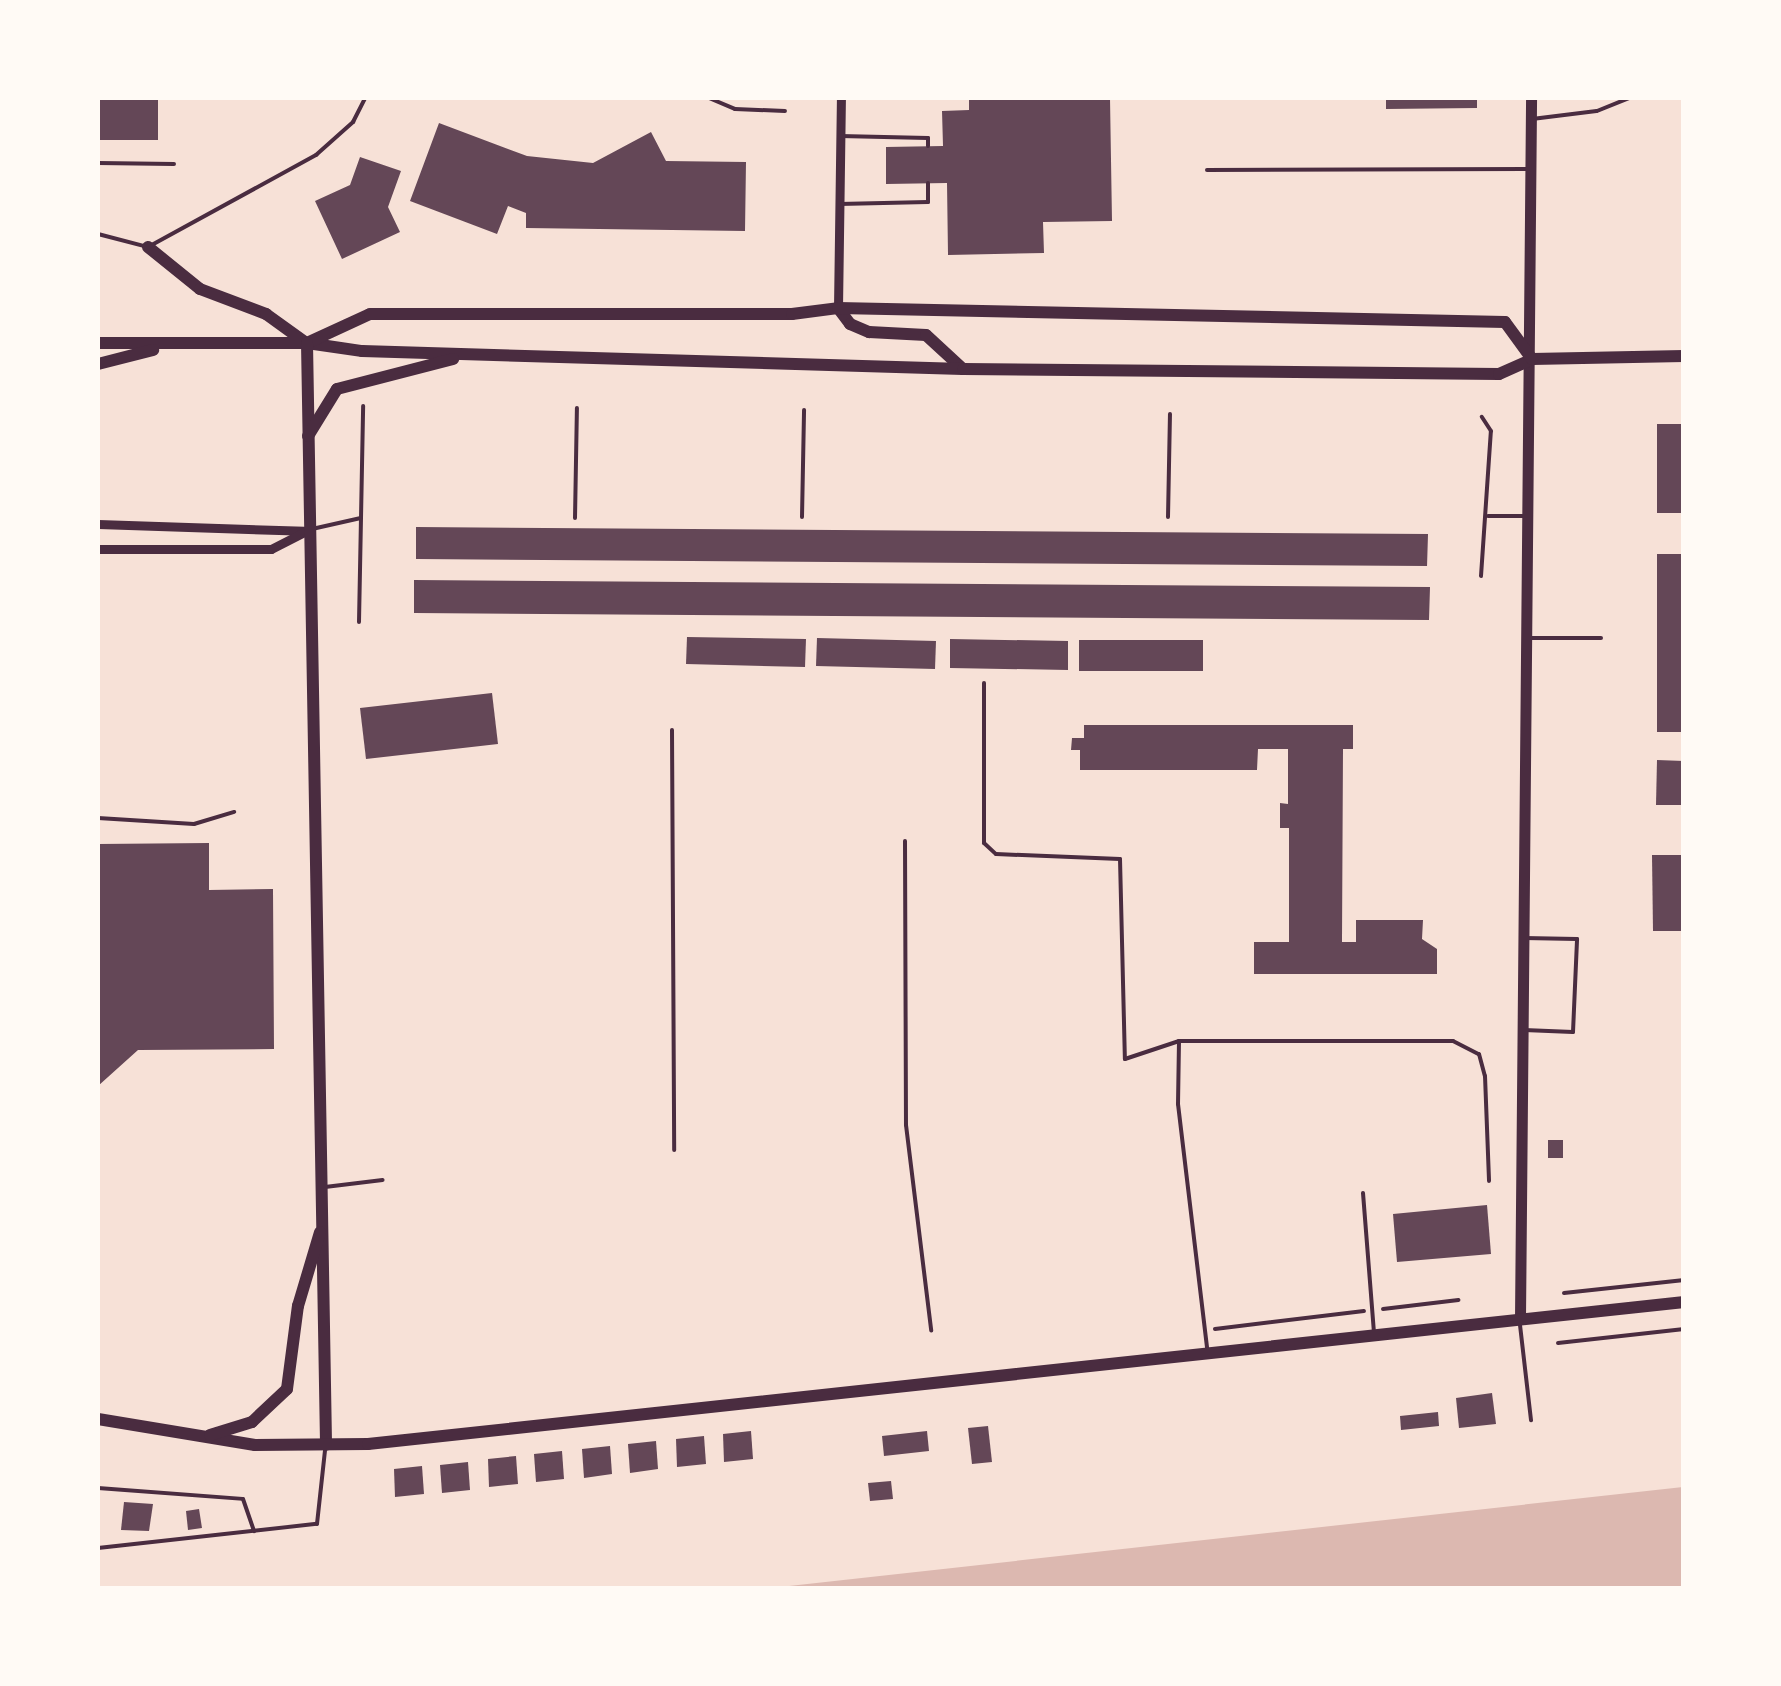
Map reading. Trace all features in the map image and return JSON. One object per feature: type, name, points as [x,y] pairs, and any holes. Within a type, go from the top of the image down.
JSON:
[{"type":"main road","points":[[148,247],[200,289],[266,314],[307,343]]},
{"type":"main road","points":[[307,343],[370,314],[792,314],[838,308],[1506,322],[1532,359]]},
{"type":"main road","points":[[838,308],[850,324],[870,332],[926,334],[963,369]]},
{"type":"main road","points":[[307,343],[306,531],[324,1187],[326,1445]]},
{"type":"main road","points":[[98,344],[159,348],[307,343],[475,355],[963,369],[1499,374],[1532,359],[1684,356]]},
{"type":"main road","points":[[98,364],[159,348]]},
{"type":"main road","points":[[306,439],[338,389],[475,355]]},
{"type":"main road","points":[[202,1437],[252,1422],[287,1390],[298,1306],[324,1215]]},
{"type":"main road","points":[[98,1419],[202,1437],[326,1445],[1684,1302]]},
{"type":"street","points":[[838,308],[840,98]]},
{"type":"street","points":[[1520,1318],[1532,98]]},
{"type":"street","points":[[98,524],[306,531]]},
{"type":"street","points":[[98,549],[271,549],[306,531]]},
{"type":"lane","points":[[98,234],[148,247],[316,154],[352,122],[365,98]]},
{"type":"lane","points":[[709,98],[735,109],[785,111]]},
{"type":"lane","points":[[1532,119],[1598,112],[1628,98]]},
{"type":"lane","points":[[840,136],[928,138],[928,146]]},
{"type":"lane","points":[[1207,170],[1532,169]]},
{"type":"lane","points":[[840,204],[928,202],[928,183]]},
{"type":"lane","points":[[359,622],[363,406]]},
{"type":"lane","points":[[575,518],[577,408]]},
{"type":"lane","points":[[802,517],[804,410]]},
{"type":"lane","points":[[1168,517],[1170,414]]},
{"type":"lane","points":[[1481,576],[1491,431],[1482,417]]},
{"type":"lane","points":[[1488,516],[1526,516]]},
{"type":"lane","points":[[306,531],[360,518]]},
{"type":"lane","points":[[1525,638],[1601,638]]},
{"type":"lane","points":[[984,684],[984,843],[996,854],[1120,859],[1126,1059],[1179,1041],[1453,1041],[1479,1054],[1485,1076],[1489,1181]]},
{"type":"lane","points":[[672,730],[674,1150]]},
{"type":"lane","points":[[98,818],[194,824],[234,812]]},
{"type":"lane","points":[[905,842],[906,1126],[931,1330]]},
{"type":"lane","points":[[1523,938],[1577,939],[1573,1032],[1524,1030]]},
{"type":"lane","points":[[1179,1041],[1178,1104],[1208,1353]]},
{"type":"lane","points":[[324,1187],[383,1180]]},
{"type":"lane","points":[[1363,1193],[1374,1334]]},
{"type":"lane","points":[[1520,1318],[1531,1420]]},
{"type":"lane","points":[[98,1548],[317,1524],[326,1445]]},
{"type":"lane","points":[[98,1488],[243,1498],[254,1531]]},
{"type":"path","points":[[98,163],[174,164]]},
{"type":"path","points":[[1564,1294],[1684,1280]]},
{"type":"path","points":[[1205,1330],[1458,1300]]},
{"type":"path","points":[[1558,1343],[1684,1329]]},
{"type":"shaded area","points":[[1683,1487],[1683,1588],[771,1588]]},
{"type":"building","points":[[98,98],[158,98],[158,140],[98,140]]},
{"type":"building","points":[[969,98],[1110,98],[1112,221],[1043,222],[1044,253],[948,255],[947,183],[886,184],[886,147],[943,146],[942,111],[969,110]]},
{"type":"building","points":[[1386,98],[1477,98],[1477,108],[1386,109]]},
{"type":"building","points":[[439,123],[527,156],[593,163],[651,132],[666,161],[746,162],[745,231],[526,228],[526,213],[508,206],[497,234],[410,201]]},
{"type":"building","points":[[360,157],[401,171],[388,207],[400,232],[342,259],[315,201],[350,185]]},
{"type":"building","points":[[1657,424],[1684,424],[1684,513],[1657,513]]},
{"type":"building","points":[[416,527],[1428,534],[1427,566],[416,559]]},
{"type":"building","points":[[1657,554],[1684,554],[1684,732],[1657,732]]},
{"type":"building","points":[[414,580],[1430,587],[1429,620],[414,613]]},
{"type":"building","points":[[687,637],[806,639],[805,667],[686,664]]},
{"type":"building","points":[[817,638],[936,641],[935,669],[816,666]]},
{"type":"building","points":[[950,639],[1068,641],[1068,670],[950,668]]},
{"type":"building","points":[[1079,640],[1203,640],[1203,671],[1079,671]]},
{"type":"building","points":[[492,693],[498,744],[366,759],[360,708]]},
{"type":"building","points":[[1084,725],[1353,725],[1353,749],[1343,749],[1342,942],[1356,942],[1356,920],[1423,920],[1422,939],[1437,949],[1437,974],[1254,974],[1254,942],[1289,942],[1289,828],[1280,828],[1280,803],[1288,804],[1288,749],[1258,749],[1257,770],[1080,770],[1080,750],[1071,750],[1072,738],[1084,738]]},
{"type":"building","points":[[1657,760],[1684,761],[1684,805],[1656,805]]},
{"type":"building","points":[[209,843],[209,890],[273,889],[274,1049],[138,1050],[98,1086],[98,844]]},
{"type":"building","points":[[1652,855],[1684,855],[1684,931],[1653,931]]},
{"type":"building","points":[[1548,1140],[1563,1140],[1563,1158],[1548,1158]]},
{"type":"building","points":[[1487,1205],[1491,1254],[1397,1262],[1393,1214]]},
{"type":"building","points":[[1492,1393],[1496,1424],[1459,1428],[1456,1398]]},
{"type":"building","points":[[1438,1412],[1439,1426],[1401,1430],[1400,1416]]},
{"type":"building","points":[[988,1426],[992,1462],[972,1464],[968,1428]]},
{"type":"building","points":[[751,1431],[753,1459],[724,1462],[723,1434]]},
{"type":"building","points":[[927,1431],[929,1451],[884,1456],[882,1436]]},
{"type":"building","points":[[704,1436],[706,1464],[677,1467],[676,1439]]},
{"type":"building","points":[[656,1441],[658,1469],[630,1473],[628,1444]]},
{"type":"building","points":[[610,1446],[612,1474],[584,1478],[582,1449]]},
{"type":"building","points":[[562,1451],[564,1479],[536,1482],[534,1454]]},
{"type":"building","points":[[516,1456],[518,1484],[489,1487],[488,1459]]},
{"type":"building","points":[[468,1462],[470,1490],[442,1493],[440,1465]]},
{"type":"building","points":[[422,1466],[424,1494],[395,1497],[394,1469]]},
{"type":"building","points":[[891,1481],[893,1499],[870,1501],[868,1483]]},
{"type":"building","points":[[124,1502],[153,1504],[149,1531],[121,1530]]},
{"type":"building","points":[[199,1509],[202,1528],[188,1530],[186,1511]]}]
